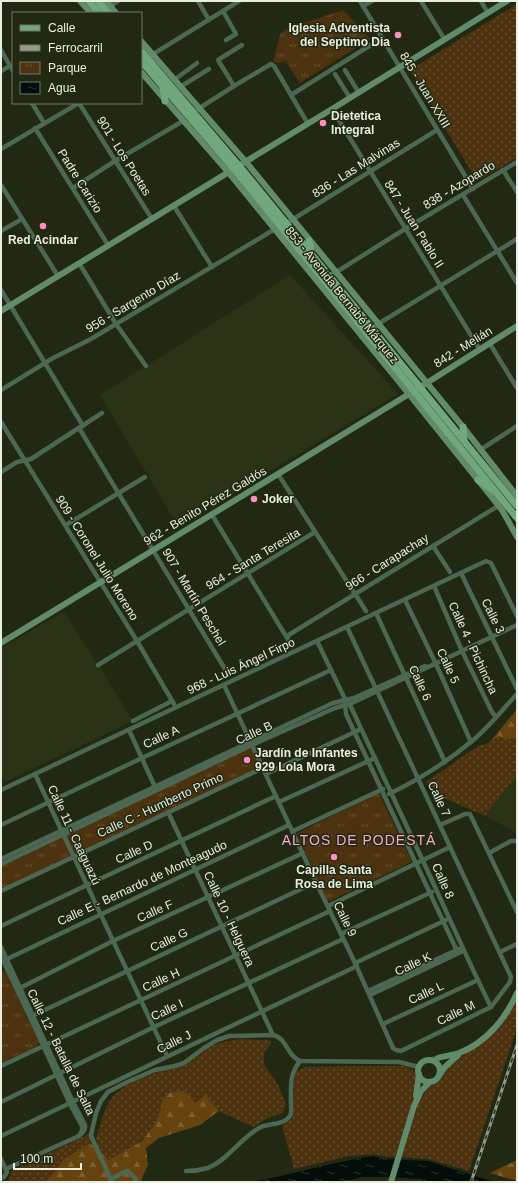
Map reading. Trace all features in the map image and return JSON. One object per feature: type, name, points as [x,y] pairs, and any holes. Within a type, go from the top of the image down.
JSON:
[{"type":"main road","points":[[89,1],[99,12]]},
{"type":"main road","points":[[98,1],[108,7]]},
{"type":"main road","name":"853 - Avenida Bernabé Márquez","points":[[147,58],[163,87],[237,168],[289,221],[311,253],[332,274],[376,327],[417,389],[464,441],[517,506]]},
{"type":"main road","name":"853 - Avenida Bernabé Márquez","points":[[147,58],[417,389],[517,518]]},
{"type":"main road","points":[[163,87],[165,101]]},
{"type":"main road","points":[[309,240],[311,253]]},
{"type":"main road","points":[[463,427],[464,441]]},
{"type":"main road","points":[[478,480],[498,493]]},
{"type":"street","points":[[80,1],[90,12]]},
{"type":"street","points":[[108,7],[118,1]]},
{"type":"street","points":[[198,1],[209,20]]},
{"type":"street","points":[[147,58],[239,1]]},
{"type":"street","name":"845 - Juan XXIII","points":[[360,1],[473,188]]},
{"type":"street","points":[[363,6],[372,1]]},
{"type":"street","points":[[421,1],[445,40]]},
{"type":"street","points":[[481,1],[488,13]]},
{"type":"street","points":[[1,311],[332,110],[507,1]]},
{"type":"street","points":[[223,11],[236,34],[226,40]]},
{"type":"street","points":[[291,95],[382,38]]},
{"type":"street","name":"853 - Avenida Bernabé Márquez","points":[[142,44],[147,58],[174,80],[198,109],[275,229],[417,389],[478,480],[505,515],[517,537]]},
{"type":"street","points":[[234,86],[218,60],[242,45]]},
{"type":"street","points":[[1,50],[12,69]]},
{"type":"street","points":[[174,80],[197,63]]},
{"type":"street","points":[[198,109],[271,64],[274,66],[308,124]]},
{"type":"street","points":[[1,71],[10,66]]},
{"type":"street","points":[[180,87],[209,69]]},
{"type":"street","points":[[345,70],[359,93]]},
{"type":"street","name":"853 - Avenida Bernabé Márquez","points":[[142,73],[183,121],[237,168]]},
{"type":"street","points":[[335,74],[350,98]]},
{"type":"street","points":[[33,104],[44,123]]},
{"type":"street","points":[[1,149],[76,104]]},
{"type":"street","name":"901 - Los Poetas","points":[[79,104],[152,219]]},
{"type":"street","name":"847 - Juan Pablo II","points":[[332,110],[480,350]]},
{"type":"street","points":[[73,188],[115,161],[183,121]]},
{"type":"street","name":"Padre Carizio","points":[[35,128],[108,245]]},
{"type":"street","name":"836 - Las Malvinas","points":[[289,221],[437,130]]},
{"type":"street","name":"838 - Azopardo","points":[[332,274],[405,228],[517,162]]},
{"type":"street","points":[[503,170],[517,191]]},
{"type":"street","points":[[1,185],[58,276]]},
{"type":"street","points":[[463,195],[517,283]]},
{"type":"street","points":[[174,206],[212,267]]},
{"type":"street","points":[[1,231],[22,219]]},
{"type":"street","name":"853 - Avenida Bernabé Márquez","points":[[289,221],[309,240],[332,274]]},
{"type":"street","name":"956 - Sargento Díaz","points":[[1,390],[45,363],[116,324],[275,229]]},
{"type":"street","points":[[376,327],[517,239]]},
{"type":"street","points":[[79,263],[116,324],[146,366]]},
{"type":"street","name":"907 - Martín Peschel","points":[[1,290],[45,363],[118,493],[228,674]]},
{"type":"street","name":"842 - Melián","points":[[417,389],[517,326]]},
{"type":"street","points":[[490,344],[517,388]]},
{"type":"street","name":"853 - Avenida Bernabé Márquez","points":[[417,389],[463,427],[517,496]]},
{"type":"street","name":"962 - Benito Pérez Galdós","points":[[1,642],[417,389]]},
{"type":"street","points":[[1,472],[17,462],[31,458],[102,413]]},
{"type":"street","name":"909 - Coronel Julio Moreno","points":[[1,422],[66,525],[173,703],[133,721]]},
{"type":"street","points":[[480,450],[517,426]]},
{"type":"street","points":[[278,474],[366,611]]},
{"type":"street","points":[[66,525],[145,477]]},
{"type":"street","name":"966 - Carapachay","points":[[286,636],[498,506]]},
{"type":"street","points":[[212,515],[292,646]]},
{"type":"street","name":"964 - Santa Teresita","points":[[98,665],[315,532]]},
{"type":"street","points":[[433,546],[450,572]]},
{"type":"street","name":"968 - Luis Ángel Firpo","points":[[1,790],[486,561],[491,563],[517,616]]},
{"type":"street","name":"Calle 3","points":[[462,573],[517,689]]},
{"type":"street","name":"Calle 4 - Pichincha","points":[[434,586],[462,650],[492,712],[496,717]]},
{"type":"street","name":"Calle 5","points":[[405,600],[471,742]]},
{"type":"street","name":"Calle 6","points":[[376,613],[445,762]]},
{"type":"street","name":"Calle B","points":[[492,636],[517,622]]},
{"type":"street","name":"Calle B","points":[[1,860],[62,833],[333,703],[346,703],[354,698],[517,625]]},
{"type":"street","name":"Calle 7","points":[[347,626],[500,952],[511,980]]},
{"type":"street","name":"Calle 8","points":[[317,641],[346,703],[375,758],[491,1007]]},
{"type":"street","name":"Calle A","points":[[1,825],[331,670]]},
{"type":"street","name":"Calle 9","points":[[224,685],[394,1048],[398,1052]]},
{"type":"street","points":[[384,796],[419,779],[445,762],[471,742],[517,694]]},
{"type":"street","name":"Calle 8","points":[[346,703],[346,714],[354,732],[458,952]]},
{"type":"street","points":[[266,774],[361,729]]},
{"type":"street","points":[[129,730],[155,787]]},
{"type":"street","name":"Calle B","points":[[1,864],[155,787],[252,743]]},
{"type":"street","points":[[279,802],[375,758]]},
{"type":"street","name":"Calle C - Humberto Primo","points":[[1,891],[263,768]]},
{"type":"street","name":"Calle 11 - Caaguazú","points":[[35,774],[167,1056]]},
{"type":"street","points":[[293,831],[388,787]]},
{"type":"street","name":"Calle D","points":[[1,926],[276,796]]},
{"type":"street","name":"Calle 10 - Helguera","points":[[168,812],[273,1035]]},
{"type":"street","points":[[440,825],[465,814],[469,813],[472,816],[516,908]]},
{"type":"street","name":"Calle E - Bernardo de Monteagudo","points":[[4,958],[290,825]]},
{"type":"street","points":[[489,852],[511,841],[517,842]]},
{"type":"street","name":"Calle H","points":[[1,1066],[236,956],[450,847]]},
{"type":"street","name":"Calle F","points":[[18,989],[113,941],[302,853]]},
{"type":"street","name":"Calle G","points":[[32,1016],[316,882]]},
{"type":"street","name":"Calle I","points":[[1,1102],[154,1027],[249,984],[436,890]]},
{"type":"street","name":"Calle J","points":[[1,1136],[449,919]]},
{"type":"street","points":[[500,952],[517,944]]},
{"type":"street","name":"Calle 12 - Batalla de Salta","points":[[1,947],[6,966],[32,1016],[71,1103],[86,1128],[83,1134],[6,1169]]},
{"type":"street","name":"Calle K","points":[[369,993],[463,949]]},
{"type":"street","name":"Calle 12 - Batalla de Salta","points":[[4,958],[18,989]]},
{"type":"street","points":[[1,969],[6,966]]},
{"type":"street","name":"Calle L","points":[[383,1024],[478,980]]},
{"type":"street","name":"Calle M","points":[[398,1052],[491,1007],[511,980]]},
{"type":"street","points":[[390,1182],[414,1106],[418,1085],[419,1067],[421,1064],[427,1060],[460,1052],[478,1043],[494,1028],[505,1014],[517,993]]},
{"type":"street","points":[[136,1182],[135,1178],[128,1171],[112,1180],[92,1138],[91,1135],[96,1113],[101,1101],[112,1089],[155,1070],[184,1063],[217,1040],[230,1036],[273,1035],[282,1039],[293,1057],[300,1060],[399,1062],[419,1067]]},
{"type":"street","points":[[414,1106],[421,1091],[439,1076],[444,1067],[460,1052]]},
{"type":"street","points":[[186,1171],[208,1168],[219,1161],[246,1136],[260,1128],[284,1121],[288,1118],[291,1111],[292,1076],[300,1060]]},
{"type":"street","points":[[427,1060],[436,1063],[440,1069],[439,1076]]},
{"type":"street","points":[[419,1074],[423,1080],[430,1082]]},
{"type":"street","points":[[1,1159],[6,1169],[6,1174],[3,1178]]},
{"type":"shaded area","points":[[290,275],[398,394],[178,526],[100,395]]},
{"type":"shaded area","points":[[64,612],[133,721],[5,782],[1,775],[1,648]]},
{"type":"shaded area","points":[[517,775],[517,833],[485,816]]},
{"type":"green space","points":[[517,4],[517,158],[477,181],[410,70]]},
{"type":"green space","points":[[343,10],[370,39],[300,83],[285,61],[280,63],[273,62],[280,34],[288,28]]},
{"type":"green space","points":[[517,709],[517,740],[515,738],[505,740],[499,736],[489,743]]},
{"type":"green space","points":[[499,736],[505,740],[515,738],[517,740],[517,775],[485,816],[433,793],[426,782],[478,746],[489,743]]},
{"type":"green space","points":[[252,745],[263,768],[1,891],[1,864]]},
{"type":"green space","points":[[379,793],[412,862],[330,901],[327,900],[297,833]]},
{"type":"green space","points":[[353,821],[358,830],[343,837],[339,828]]},
{"type":"green space","points":[[1,972],[6,972],[39,1042],[38,1046],[1,1063]]},
{"type":"green space","points":[[517,999],[517,1028],[469,1171],[428,1159],[401,1157],[419,1101],[429,1087],[438,1082],[460,1056],[470,1051]]},
{"type":"green space","points":[[240,1039],[268,1040],[272,1042],[264,1053],[264,1064],[278,1085],[286,1104],[283,1113],[268,1118],[253,1127],[219,1111],[209,1099],[206,1092],[195,1103],[190,1096],[162,1100],[153,1128],[146,1137],[130,1149],[109,1160],[100,1152],[96,1139],[105,1109],[113,1096],[128,1084],[161,1071],[187,1064],[205,1050],[218,1043]]},
{"type":"green space","points":[[404,1066],[415,1072],[417,1076],[414,1106],[395,1157],[374,1154],[345,1157],[294,1169],[282,1126],[293,1118],[294,1084],[297,1071],[305,1067]]},
{"type":"green space","points":[[184,1091],[195,1103],[206,1092],[209,1099],[219,1111],[200,1125],[159,1138],[146,1148],[148,1165],[142,1178],[142,1182],[46,1182],[64,1159],[90,1143],[109,1160],[142,1141],[154,1125],[162,1100],[171,1092]]},
{"type":"green space","points":[[89,1134],[92,1138],[90,1143],[64,1159],[46,1182],[8,1182],[12,1171]]},
{"type":"green space","points":[[517,1160],[517,1181],[490,1173]]},
{"type":"water","points":[[373,1156],[387,1159],[428,1161],[494,1182],[428,1182],[417,1179],[392,1177],[362,1177],[342,1182],[250,1182],[342,1162]]},
{"type":"railway","points":[[471,1182],[517,1045]]},
{"type":"place","name":"Iglesia Adventista del Septimo Dia","points":[[398,35]]},
{"type":"place","name":"Dietetica Integral","points":[[323,123]]},
{"type":"place","name":"Red Acindar","points":[[43,226]]},
{"type":"place","name":"Joker","points":[[254,499]]},
{"type":"place","name":"Jardín de Infantes 929 Lola Mora","points":[[247,760]]},
{"type":"place","name":"Capilla Santa Rosa de Lima","points":[[334,857]]},
{"type":"district","name":"ALTOS DE PODESTÁ","points":[[359,840]]}]
